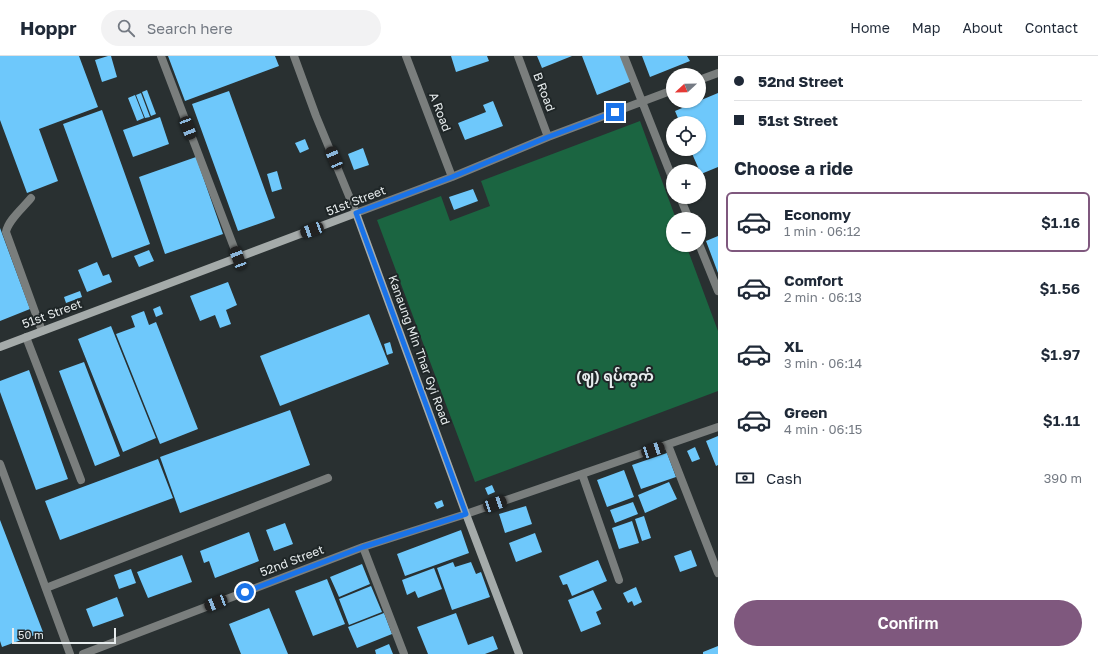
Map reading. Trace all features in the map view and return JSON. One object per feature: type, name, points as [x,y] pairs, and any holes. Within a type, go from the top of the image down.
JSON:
[{"type":"street","points":[[161,56],[238,258]]},
{"type":"street","name":"Kanaung Min Thar Gyi Road","points":[[294,56],[316,116],[356,213],[519,654]]},
{"type":"street","name":"A Road","points":[[406,56],[452,177]]},
{"type":"street","name":"B Road","points":[[518,56],[548,137]]},
{"type":"street","points":[[624,56],[666,164]]},
{"type":"street","points":[[706,77],[718,73]]},
{"type":"street","name":"51st Street","points":[[0,347],[452,177],[548,137],[666,93]]},
{"type":"street","points":[[31,198],[24,208],[9,222],[6,232],[42,331]]},
{"type":"street","points":[[702,252],[718,291]]},
{"type":"street","points":[[26,337],[81,480]]},
{"type":"street","name":"52nd Street","points":[[83,654],[363,547],[466,514],[718,427]]},
{"type":"street","points":[[668,445],[718,573]]},
{"type":"street","points":[[0,464],[70,654]]},
{"type":"street","points":[[582,474],[619,580]]},
{"type":"street","points":[[46,588],[328,478]]},
{"type":"street","points":[[363,547],[404,654]]},
{"type":"green space","points":[[640,121],[666,192],[666,204],[670,204],[673,212],[666,212],[666,252],[689,252],[718,331],[718,391],[475,482],[377,220],[441,196],[450,221],[490,206],[481,181]]},
{"type":"building","points":[[0,56],[79,56],[98,107],[39,129],[58,181],[27,193],[0,120]]},
{"type":"building","points":[[111,56],[117,77],[102,82],[95,60]]},
{"type":"building","points":[[168,56],[275,56],[279,66],[185,101]]},
{"type":"building","points":[[451,56],[487,56],[489,61],[456,72]]},
{"type":"building","points":[[537,56],[572,56],[542,68]]},
{"type":"building","points":[[582,56],[623,56],[632,81],[597,95]]},
{"type":"building","points":[[642,56],[687,56],[690,61],[672,68],[666,68],[666,71],[650,77]]},
{"type":"building","points":[[147,90],[156,114],[151,116],[142,92]]},
{"type":"building","points":[[229,91],[275,218],[238,231],[192,104]]},
{"type":"building","points":[[141,93],[150,117],[145,118],[136,95]]},
{"type":"building","points":[[718,93],[718,167],[706,172],[706,164],[697,164],[693,156],[706,156],[706,116],[677,116],[675,111],[682,108],[706,108],[706,98]]},
{"type":"building","points":[[135,95],[144,118],[137,121],[128,98]]},
{"type":"building","points":[[493,101],[503,126],[465,140],[458,123],[486,112],[483,105]]},
{"type":"building","points":[[102,110],[150,244],[112,258],[63,124]]},
{"type":"building","points":[[160,117],[169,144],[133,157],[123,130]]},
{"type":"building","points":[[305,139],[309,149],[300,153],[295,143]]},
{"type":"building","points":[[363,148],[369,165],[354,170],[348,154]]},
{"type":"building","points":[[196,157],[223,234],[165,254],[139,177]]},
{"type":"building","points":[[277,171],[282,189],[272,192],[267,174]]},
{"type":"building","points":[[473,189],[478,201],[454,210],[449,197]]},
{"type":"building","points":[[0,228],[30,309],[0,321]]},
{"type":"building","points":[[718,236],[718,273],[706,241]]},
{"type":"building","points":[[149,250],[154,261],[139,267],[134,256]]},
{"type":"building","points":[[97,262],[103,276],[109,274],[112,282],[87,292],[78,270]]},
{"type":"building","points":[[228,282],[237,305],[226,310],[231,324],[220,328],[215,315],[200,321],[190,296]]},
{"type":"building","points":[[80,291],[82,297],[66,303],[64,297]]},
{"type":"building","points":[[160,306],[163,314],[156,317],[153,309]]},
{"type":"building","points":[[144,311],[149,325],[156,322],[198,429],[160,444],[116,334],[135,327],[131,316]]},
{"type":"building","points":[[369,314],[389,364],[280,406],[260,356]]},
{"type":"building","points":[[111,326],[156,438],[123,452],[78,339]]},
{"type":"building","points":[[390,342],[393,353],[387,355],[384,344]]},
{"type":"building","points":[[84,362],[120,456],[95,466],[59,371]]},
{"type":"building","points":[[29,370],[68,479],[36,490],[0,392],[0,381]]},
{"type":"building","points":[[290,410],[310,465],[180,513],[160,457]]},
{"type":"building","points":[[718,436],[718,465],[716,466],[706,441]]},
{"type":"building","points":[[695,447],[700,459],[692,462],[687,451]]},
{"type":"building","points":[[667,453],[676,477],[641,489],[632,465]]},
{"type":"building","points":[[158,459],[173,498],[60,540],[45,501]]},
{"type":"building","points":[[624,470],[634,497],[607,507],[597,480]]},
{"type":"building","points":[[669,482],[677,499],[645,513],[638,495]]},
{"type":"building","points":[[492,485],[495,492],[488,495],[485,488]]},
{"type":"building","points":[[442,500],[444,506],[437,509],[434,503]]},
{"type":"building","points":[[633,502],[638,514],[615,523],[610,510]]},
{"type":"building","points":[[526,506],[532,524],[505,533],[499,514]]},
{"type":"building","points":[[644,516],[651,538],[642,541],[635,519]]},
{"type":"building","points":[[0,520],[43,632],[2,647],[0,641]]},
{"type":"building","points":[[632,521],[639,543],[619,549],[612,528]]},
{"type":"building","points":[[285,523],[293,544],[274,551],[266,530]]},
{"type":"building","points":[[461,530],[469,553],[405,576],[397,554]]},
{"type":"building","points":[[249,532],[259,561],[215,578],[209,561],[204,563],[200,551]]},
{"type":"building","points":[[535,533],[542,552],[516,562],[509,543]]},
{"type":"building","points":[[691,550],[697,566],[680,572],[674,556]]},
{"type":"building","points":[[182,555],[192,582],[148,598],[137,572]]},
{"type":"building","points":[[598,560],[607,581],[572,596],[567,584],[563,585],[559,576]]},
{"type":"building","points":[[453,562],[455,567],[471,562],[476,574],[481,572],[490,597],[452,610],[437,568]]},
{"type":"building","points":[[362,564],[370,584],[339,597],[330,577]]},
{"type":"building","points":[[434,568],[442,589],[418,598],[415,591],[407,595],[402,580]]},
{"type":"building","points":[[131,569],[136,583],[119,589],[114,575]]},
{"type":"building","points":[[327,579],[345,624],[313,636],[295,591]]},
{"type":"building","points":[[371,586],[382,612],[349,625],[339,599]]},
{"type":"building","points":[[636,587],[642,602],[634,606],[632,601],[628,603],[623,593]]},
{"type":"building","points":[[593,590],[602,609],[596,612],[601,624],[581,632],[568,600]]},
{"type":"building","points":[[117,597],[124,616],[93,627],[86,609]]},
{"type":"building","points":[[269,608],[288,654],[241,654],[229,624]]},
{"type":"building","points":[[384,613],[392,634],[357,648],[348,627]]},
{"type":"building","points":[[456,613],[468,645],[493,636],[498,649],[485,654],[428,654],[417,627]]},
{"type":"building","points":[[389,644],[393,654],[376,654],[375,650]]},
{"type":"building","points":[[718,646],[718,654],[703,654],[703,652]]},
{"type":"district","name":"(ဈ) ရပ်ကွက်","points":[[615,376]]},
{"type":"route","points":[[245,592],[363,547],[466,514],[356,213],[452,177],[548,137],[615,112]]}]
